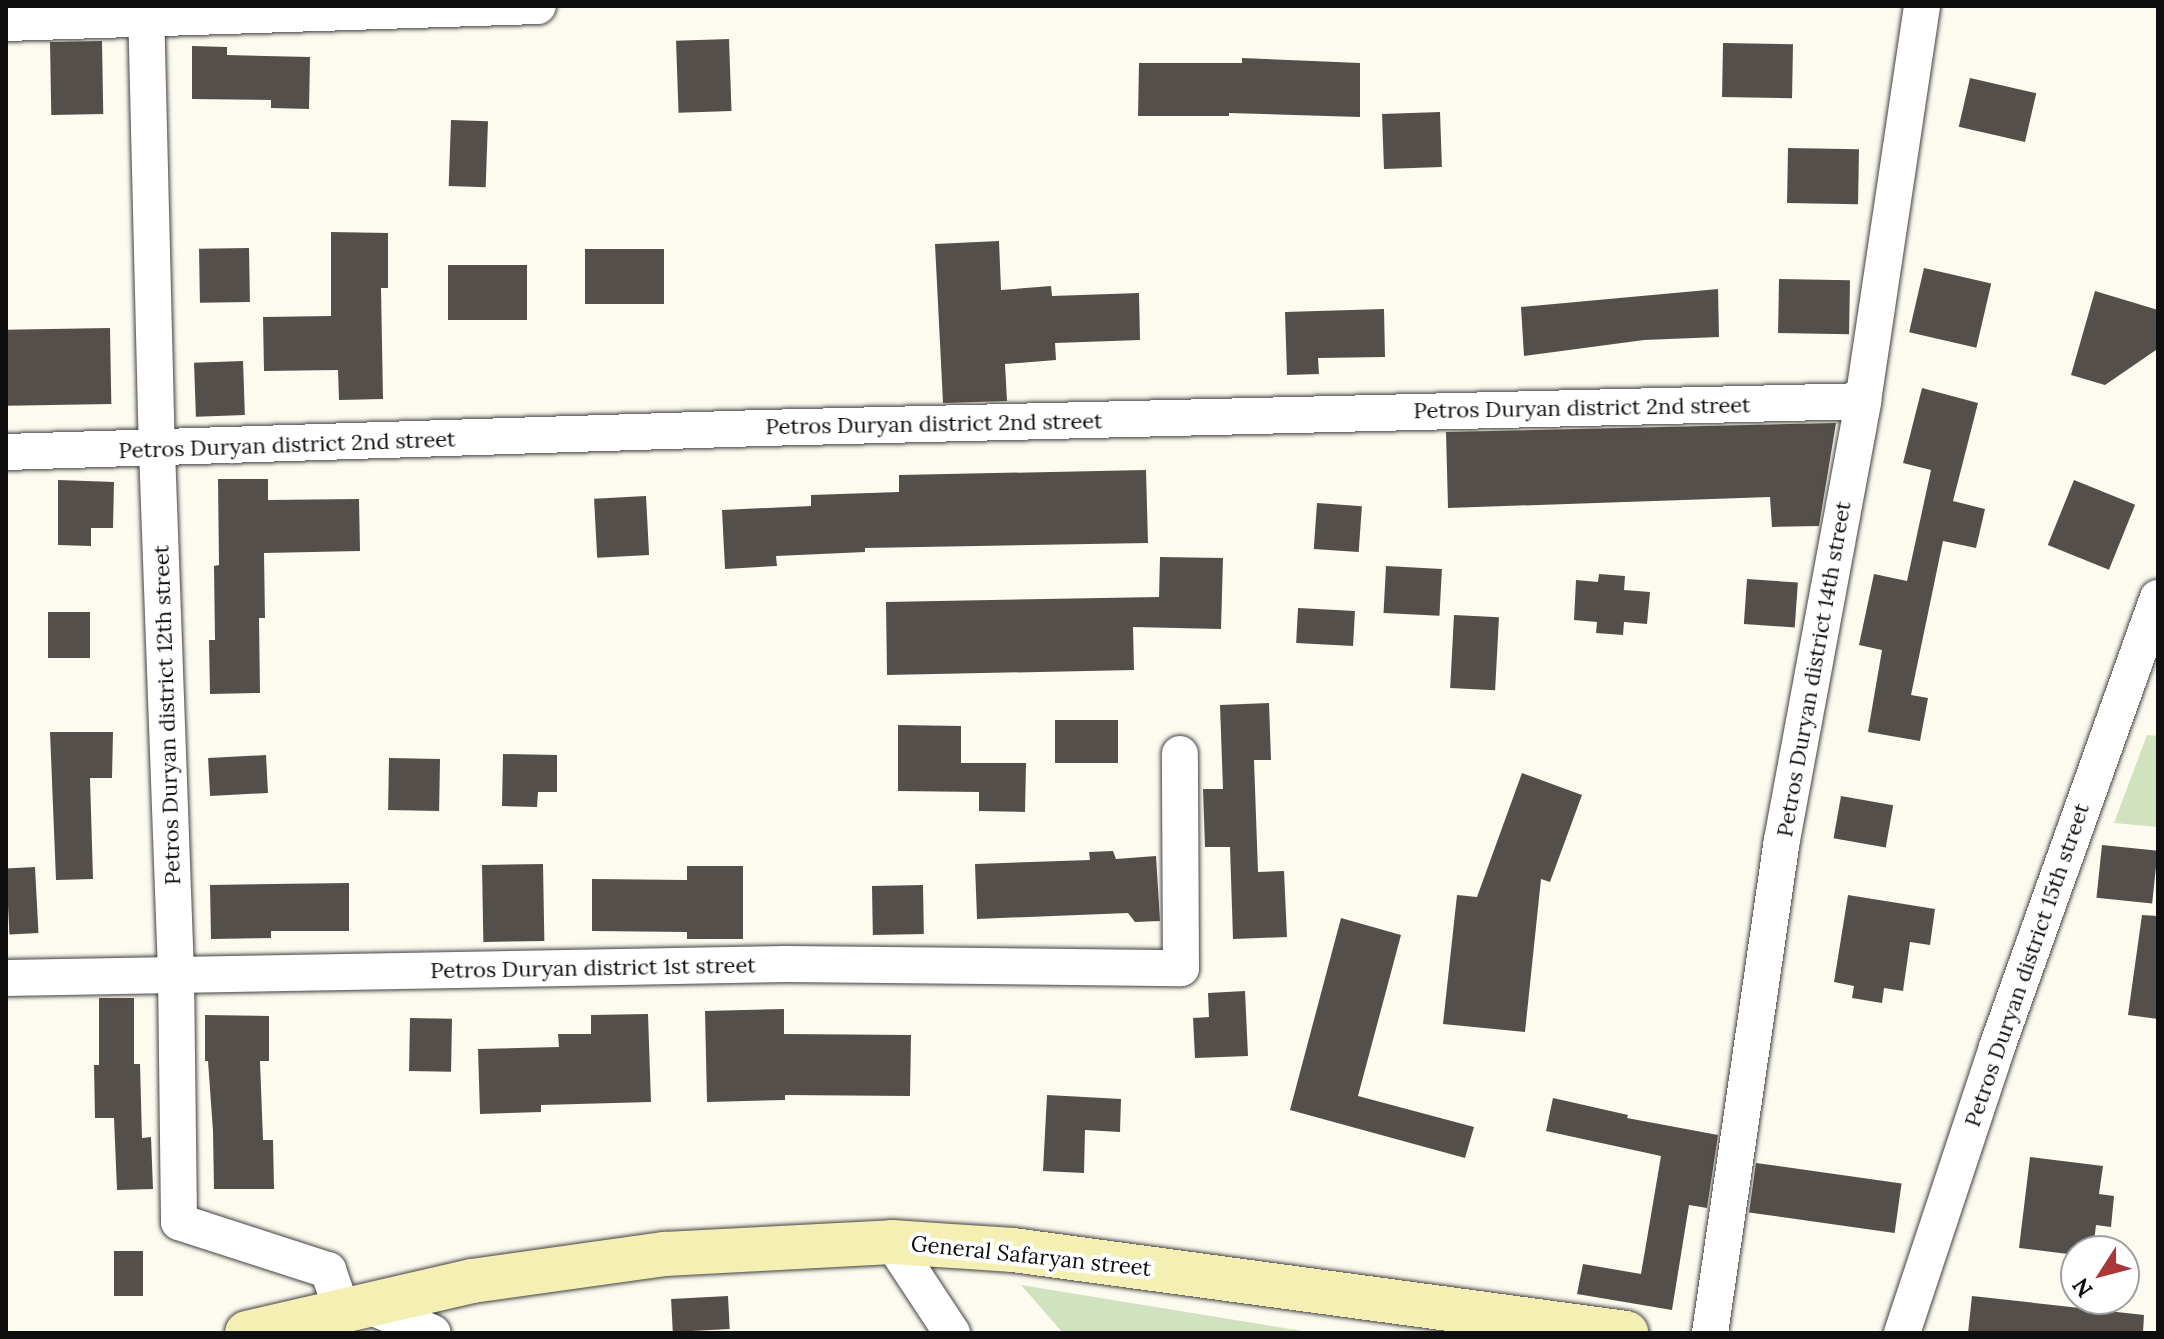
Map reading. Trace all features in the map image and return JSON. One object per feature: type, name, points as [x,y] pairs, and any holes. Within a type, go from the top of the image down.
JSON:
[{"type":"main road","name":"General Safaryan street","points":[[247,1333],[472,1281],[665,1254],[892,1242],[1027,1252],[1626,1333]]},
{"type":"street","points":[[6,23],[146,14],[538,6]]},
{"type":"street","name":"Petros Duryan district 14th street","points":[[1710,1333],[1782,840],[1863,401],[1922,6]]},
{"type":"street","name":"Petros Duryan district 12th street","points":[[146,14],[157,450],[176,974],[179,1222],[328,1270],[356,1310]]},
{"type":"street","name":"Petros Duryan district 2nd street","points":[[6,452],[157,450],[746,429],[1863,401]]},
{"type":"street","name":"Petros Duryan district 15th street","points":[[1902,1333],[1997,1047],[2158,598]]},
{"type":"street","name":"Petros Duryan district 1st street","points":[[6,978],[786,964],[1181,968],[1180,754]]},
{"type":"street","points":[[892,1242],[952,1333]]},
{"type":"street","points":[[356,1310],[433,1333]]},
{"type":"green space","points":[[2147,735],[2158,736],[2158,827],[2114,823]]},
{"type":"green space","points":[[1021,1285],[1315,1333],[1063,1333]]},
{"type":"building","points":[[729,39],[732,111],[679,113],[676,41]]},
{"type":"building","points":[[102,41],[103,114],[51,115],[50,42]]},
{"type":"building","points":[[1723,43],[1793,44],[1792,98],[1722,97]]},
{"type":"building","points":[[192,46],[227,47],[227,55],[310,57],[309,109],[271,108],[271,100],[192,99]]},
{"type":"building","points":[[1242,58],[1360,63],[1360,117],[1229,113],[1229,116],[1138,116],[1139,63],[1242,63]]},
{"type":"building","points":[[1970,78],[2036,93],[2025,142],[1959,127]]},
{"type":"building","points":[[1440,112],[1442,167],[1384,169],[1382,114]]},
{"type":"building","points":[[451,120],[488,121],[486,187],[449,186]]},
{"type":"building","points":[[1788,148],[1859,149],[1858,204],[1787,203]]},
{"type":"building","points":[[331,232],[388,233],[388,288],[381,288],[383,399],[339,400],[338,370],[264,371],[263,317],[331,316]]},
{"type":"building","points":[[999,241],[1001,290],[1051,286],[1052,296],[1139,293],[1140,340],[1055,343],[1056,360],[1005,364],[1007,401],[943,403],[935,244]]},
{"type":"building","points":[[249,248],[250,302],[200,303],[199,249]]},
{"type":"building","points":[[585,249],[664,249],[664,304],[585,304]]},
{"type":"building","points":[[448,265],[527,265],[527,320],[448,320]]},
{"type":"building","points":[[1924,268],[1991,284],[1976,348],[1909,332]]},
{"type":"building","points":[[1779,279],[1850,280],[1849,334],[1778,333]]},
{"type":"building","points":[[1718,289],[1719,337],[1644,340],[1524,356],[1521,307]]},
{"type":"building","points":[[2095,291],[2158,310],[2156,350],[2105,385],[2071,375]]},
{"type":"building","points":[[1384,309],[1385,357],[1318,358],[1319,374],[1287,375],[1285,312]]},
{"type":"building","points":[[110,328],[111,404],[7,406],[6,330]]},
{"type":"building","points":[[243,361],[245,415],[196,417],[194,363]]},
{"type":"building","points":[[1922,388],[1978,403],[1953,501],[1985,509],[1976,548],[1943,541],[1911,695],[1928,698],[1920,741],[1868,732],[1882,650],[1859,645],[1874,574],[1907,581],[1931,470],[1903,463]]},
{"type":"building","points":[[1836,423],[1819,526],[1772,527],[1770,497],[1448,508],[1446,432]]},
{"type":"building","points":[[1146,470],[1148,543],[865,548],[865,552],[776,556],[777,566],[725,569],[722,510],[811,506],[811,495],[899,492],[899,475]]},
{"type":"building","points":[[218,479],[268,479],[268,500],[359,499],[360,551],[264,553],[265,618],[259,618],[260,693],[210,694],[209,640],[215,640],[214,566],[219,565]]},
{"type":"building","points":[[58,480],[114,482],[113,528],[91,528],[91,546],[58,545]]},
{"type":"building","points":[[2074,480],[2135,505],[2109,570],[2048,545]]},
{"type":"building","points":[[646,496],[649,555],[597,558],[594,499]]},
{"type":"building","points":[[1317,503],[1362,506],[1359,552],[1314,549]]},
{"type":"building","points":[[1160,557],[1223,558],[1221,629],[1133,627],[1134,670],[887,675],[886,602],[1159,597]]},
{"type":"building","points":[[1386,566],[1442,569],[1439,616],[1384,613]]},
{"type":"building","points":[[1599,574],[1625,576],[1624,590],[1650,592],[1647,624],[1624,622],[1623,635],[1596,633],[1597,622],[1574,620],[1576,580],[1598,582]]},
{"type":"building","points":[[1747,579],[1798,583],[1795,627],[1744,624]]},
{"type":"building","points":[[1298,608],[1355,611],[1353,646],[1296,643]]},
{"type":"building","points":[[48,612],[90,612],[90,658],[48,658]]},
{"type":"building","points":[[1454,615],[1499,617],[1495,690],[1450,688]]},
{"type":"building","points":[[1269,703],[1271,760],[1254,760],[1258,872],[1284,871],[1287,937],[1233,939],[1230,847],[1205,847],[1203,789],[1223,789],[1220,705]]},
{"type":"building","points":[[1055,720],[1118,720],[1118,763],[1055,763]]},
{"type":"building","points":[[898,725],[961,726],[961,763],[1026,763],[1025,812],[979,811],[979,792],[898,791]]},
{"type":"building","points":[[50,732],[113,732],[112,778],[90,778],[93,879],[56,880]]},
{"type":"building","points":[[503,754],[557,755],[557,792],[538,792],[537,807],[502,806]]},
{"type":"building","points":[[266,755],[268,793],[210,796],[208,758]]},
{"type":"building","points":[[389,758],[440,759],[439,811],[388,810]]},
{"type":"building","points":[[1522,773],[1582,795],[1550,882],[1541,879],[1525,1032],[1443,1024],[1457,895],[1477,897]]},
{"type":"building","points":[[1841,796],[1893,805],[1886,848],[1834,838]]},
{"type":"building","points":[[2102,845],[2158,851],[2152,904],[2096,898]]},
{"type":"building","points":[[1113,851],[1116,859],[1156,856],[1160,921],[1135,922],[1128,913],[977,919],[975,864],[1090,860],[1089,852]]},
{"type":"building","points":[[543,864],[544,941],[483,942],[482,865]]},
{"type":"building","points":[[687,866],[743,866],[743,939],[687,939],[687,932],[592,931],[592,879],[687,880]]},
{"type":"building","points":[[35,867],[38,933],[9,934],[6,869]]},
{"type":"building","points":[[349,883],[349,931],[271,931],[271,938],[211,939],[210,885]]},
{"type":"building","points":[[923,885],[924,934],[873,935],[872,886]]},
{"type":"building","points":[[1848,895],[1935,909],[1930,945],[1910,942],[1903,991],[1884,988],[1882,1003],[1852,998],[1854,986],[1834,982]]},
{"type":"building","points":[[2142,915],[2158,916],[2158,1019],[2128,1015]]},
{"type":"building","points":[[1341,918],[1401,935],[1358,1096],[1474,1127],[1465,1158],[1290,1110]]},
{"type":"building","points":[[1245,991],[1248,1056],[1195,1058],[1193,1018],[1209,1017],[1208,993]]},
{"type":"building","points":[[99,998],[134,998],[134,1064],[140,1064],[142,1138],[151,1137],[153,1189],[117,1190],[114,1118],[95,1118],[94,1065],[99,1065]]},
{"type":"building","points":[[784,1009],[784,1034],[911,1035],[910,1096],[785,1095],[785,1100],[707,1102],[705,1011]]},
{"type":"building","points":[[648,1014],[651,1102],[541,1105],[541,1112],[480,1114],[478,1049],[559,1047],[558,1034],[591,1034],[591,1015]]},
{"type":"building","points":[[205,1015],[269,1016],[269,1061],[260,1061],[263,1140],[273,1140],[274,1189],[214,1189]]},
{"type":"building","points":[[410,1018],[452,1019],[451,1072],[409,1071]]},
{"type":"building","points":[[1047,1095],[1121,1099],[1120,1132],[1085,1130],[1084,1173],[1043,1171]]},
{"type":"building","points":[[1553,1098],[1628,1115],[1627,1118],[1718,1135],[1707,1208],[1689,1205],[1672,1310],[1577,1294],[1583,1264],[1641,1274],[1661,1156],[1546,1131]]},
{"type":"building","points":[[2030,1157],[2103,1166],[2099,1194],[2114,1196],[2111,1227],[2096,1225],[2095,1235],[2060,1235],[2060,1253],[2019,1248]]},
{"type":"building","points":[[1756,1163],[1902,1183],[1895,1233],[1749,1213]]},
{"type":"building","points":[[114,1251],[143,1251],[143,1296],[114,1296]]},
{"type":"building","points":[[728,1296],[730,1329],[673,1332],[671,1299]]},
{"type":"building","points":[[1972,1296],[2060,1306],[2060,1315],[2144,1315],[2143,1333],[1968,1333]]}]
